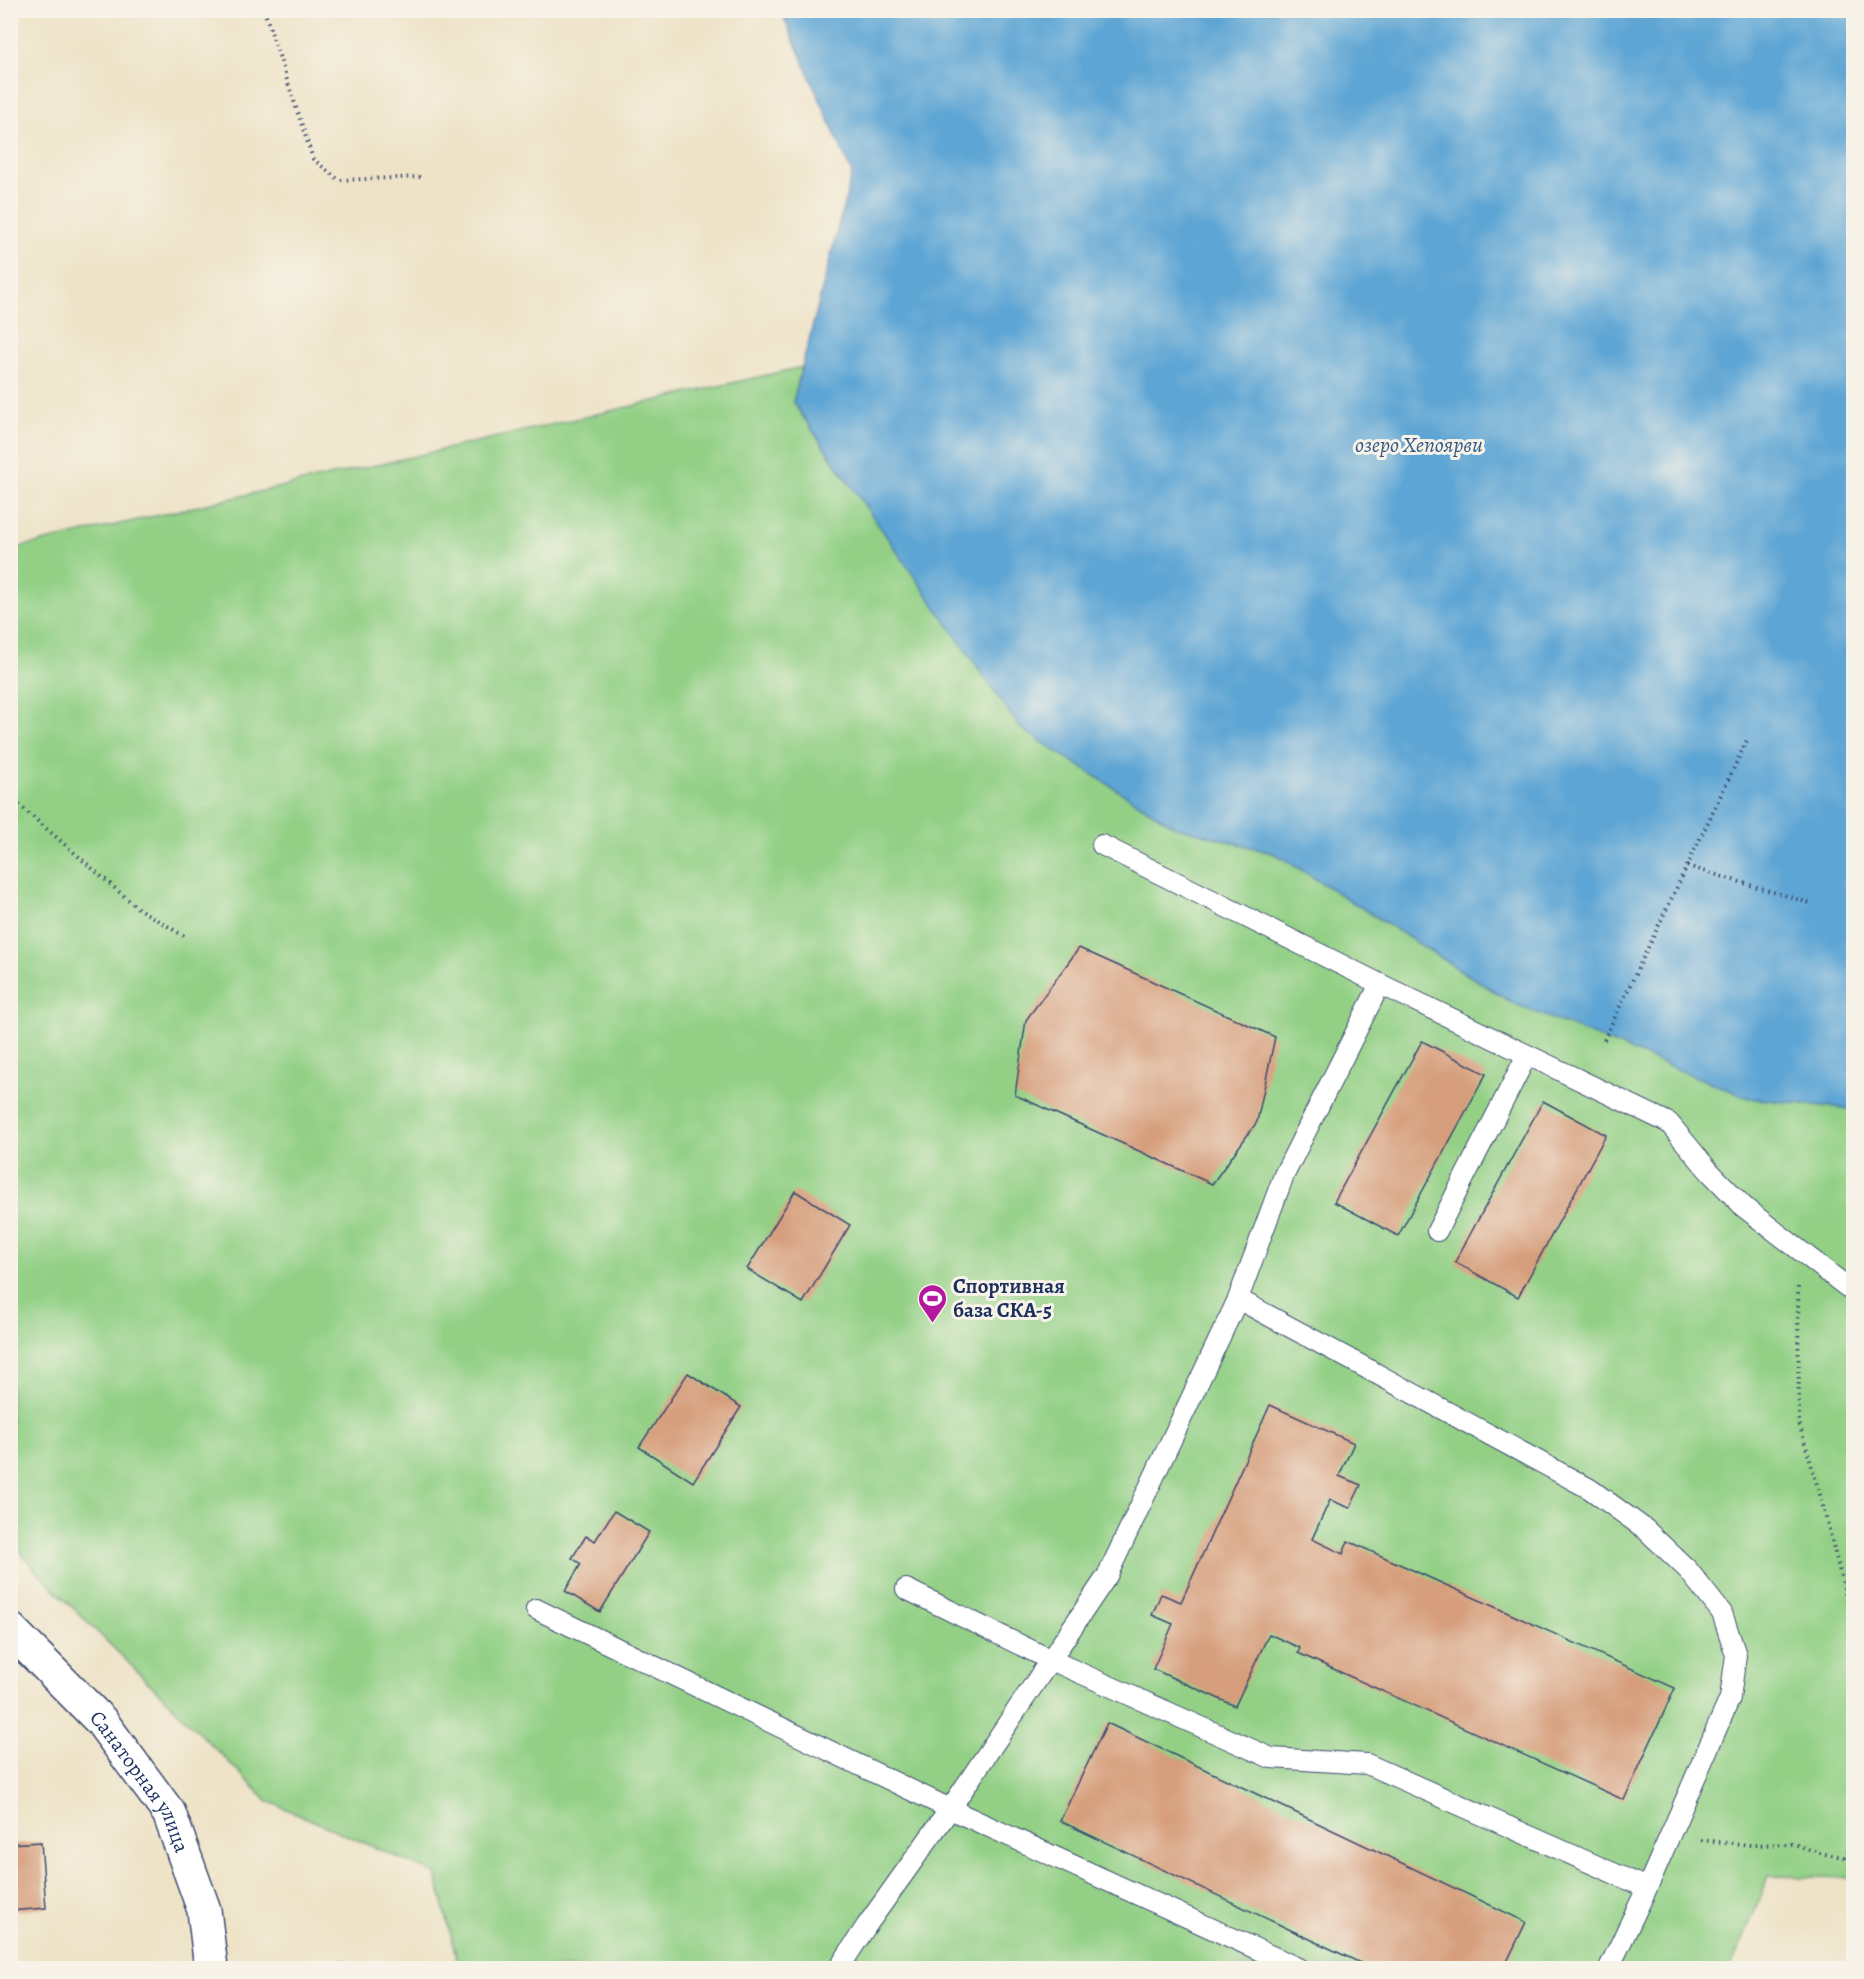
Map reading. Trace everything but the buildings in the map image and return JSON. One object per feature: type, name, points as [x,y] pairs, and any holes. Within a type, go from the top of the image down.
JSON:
[{"type":"street","name":"Санаторная улица","points":[[10,1629],[101,1721],[169,1813],[204,1910],[211,1968]]},
{"type":"lane","points":[[1102,844],[1380,984],[1669,1123],[1709,1171],[1745,1208],[1851,1290]]},
{"type":"lane","points":[[839,1968],[867,1924],[950,1809],[1107,1576],[1238,1299],[1284,1175],[1380,984]]},
{"type":"lane","points":[[1437,1232],[1527,1055]]},
{"type":"lane","points":[[1238,1299],[1590,1489],[1645,1529],[1688,1570],[1722,1613],[1736,1655],[1730,1698],[1647,1888],[1609,1968]]},
{"type":"lane","points":[[906,1589],[1051,1660],[1271,1758],[1367,1764],[1647,1888]]},
{"type":"lane","points":[[536,1609],[950,1809],[1298,1968]]},
{"type":"path","points":[[264,10],[313,159],[339,180],[422,177]]},
{"type":"path","points":[[1604,1040],[1748,738]]},
{"type":"path","points":[[10,797],[139,909],[184,936]]},
{"type":"path","points":[[1687,866],[1810,903]]},
{"type":"path","points":[[1797,1248],[1799,1423],[1854,1627]]},
{"type":"path","points":[[1847,1858],[1854,1799]]},
{"type":"path","points":[[1669,1837],[1751,1845],[1794,1844],[1820,1853],[1854,1859]]},
{"type":"path","points":[[1854,1892],[1850,1893],[1854,1910]]},
{"type":"green space","name":"Спортивная база СКА-5","points":[[802,367],[793,402],[1020,728],[1174,826],[1276,854],[1513,1003],[1749,1098],[1853,1109],[1853,1878],[1769,1876],[1731,1968],[459,1968],[436,1874],[268,1801],[37,1572],[11,1540],[11,549]]},
{"type":"water","name":"озеро Хепоярви","points":[[781,11],[1853,11],[1853,1109],[1749,1098],[1513,1003],[1276,854],[1174,826],[1020,728],[793,402],[852,173]]},
{"type":"place","name":"Спортивная база СКА-5","points":[[932,1324]]}]
